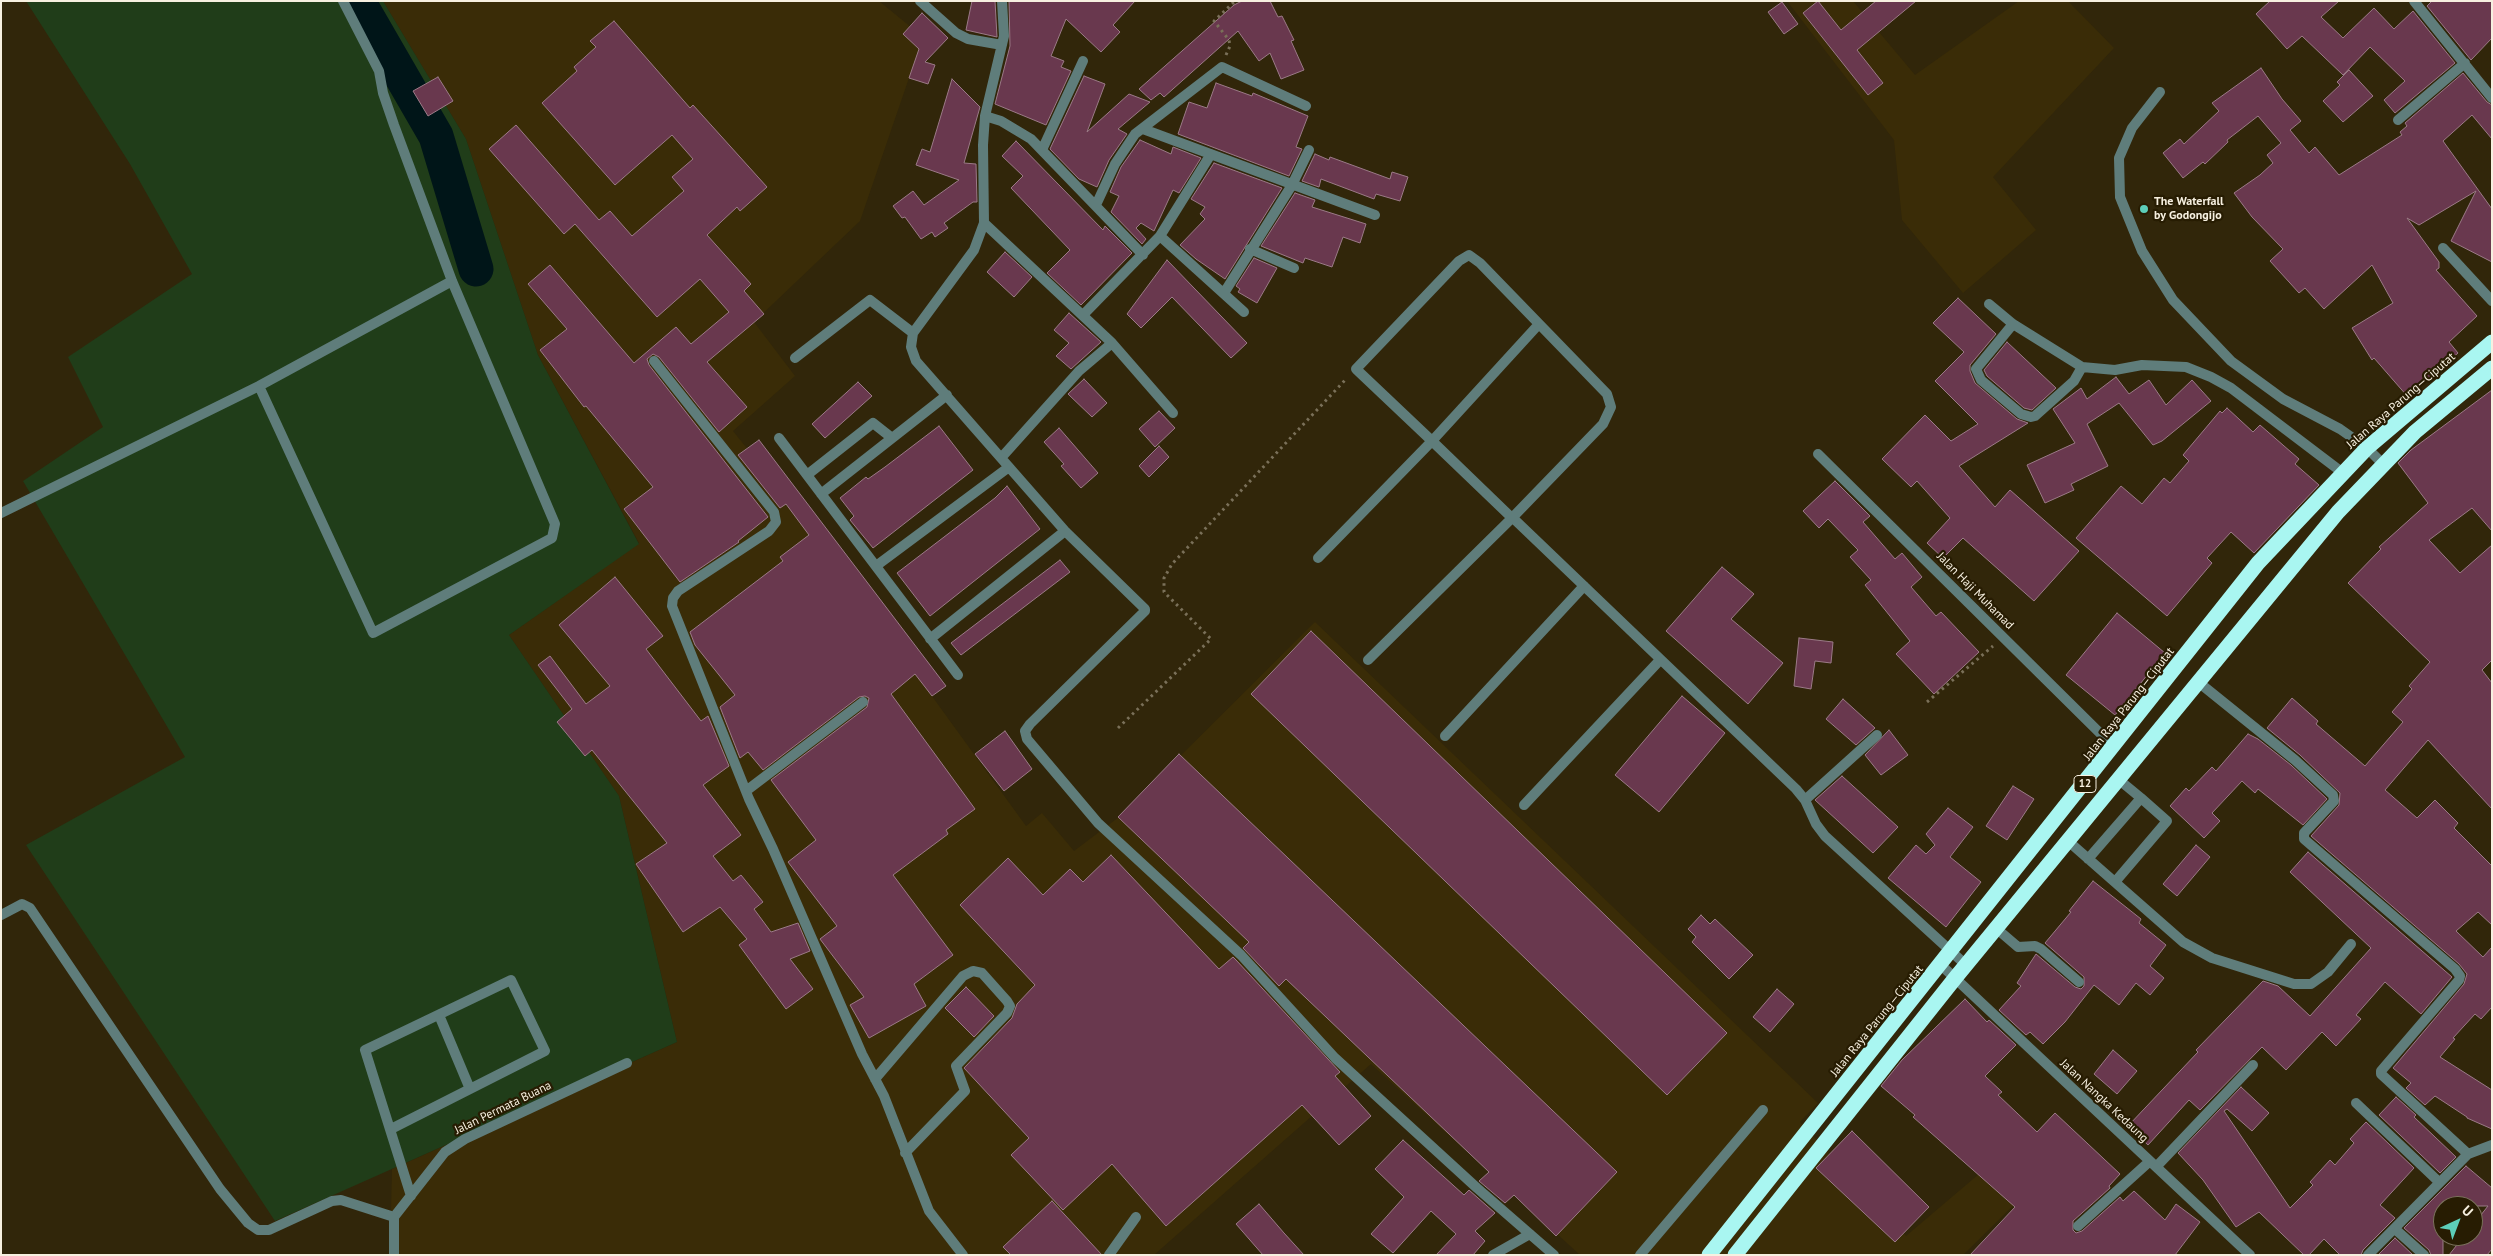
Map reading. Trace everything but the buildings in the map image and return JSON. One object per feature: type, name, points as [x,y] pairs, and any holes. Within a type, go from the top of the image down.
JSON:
[{"type":"highway","name":"Jalan Raya Parung—Ciputat","points":[[1709,1255],[2114,747],[2258,563],[2367,448],[2492,342]]},
{"type":"highway","name":"12","points":[[1735,1255],[1956,977],[2068,842],[2197,681],[2338,512],[2415,432],[2492,368]]},
{"type":"highway","points":[[1877,1045],[1892,1057]]},
{"type":"highway","points":[[1734,1224],[1749,1237]]},
{"type":"street","points":[[259,386],[373,633],[552,538],[555,524],[452,281],[394,125],[383,93],[379,70],[343,1]]},
{"type":"street","points":[[920,1],[956,33],[968,39],[1002,45]]},
{"type":"street","points":[[1002,1],[1004,26],[1002,45],[985,116],[983,145],[984,222],[974,250],[912,333],[911,346],[916,361],[1066,531],[1143,606],[1144,612],[1030,724],[1025,731],[1027,740],[1098,823],[1240,955],[1335,1058],[1554,1255]]},
{"type":"street","points":[[2414,1],[2492,98]]},
{"type":"street","points":[[1042,150],[1083,60]]},
{"type":"street","points":[[2398,120],[2465,63]]},
{"type":"street","points":[[1096,205],[1128,142],[1222,67],[1306,106]]},
{"type":"street","points":[[2160,92],[2132,128],[2119,158],[2120,197],[2142,251],[2174,300],[2231,361],[2283,399],[2340,429],[2367,448],[2384,464]]},
{"type":"street","points":[[985,116],[1019,130],[1042,150],[1143,255]]},
{"type":"street","points":[[1143,129],[1375,215]]},
{"type":"street","points":[[1224,293],[1292,185],[1309,150]]},
{"type":"street","points":[[1083,315],[1160,236],[1211,154]]},
{"type":"street","points":[[984,222],[1112,343],[1173,413]]},
{"type":"street","points":[[1160,236],[1244,312]]},
{"type":"street","points":[[2443,248],[2492,301]]},
{"type":"street","points":[[1250,249],[1294,268]]},
{"type":"street","points":[[1368,660],[1512,518],[1603,424],[1611,407],[1607,394],[1469,254],[1459,261],[1356,369],[1512,518],[1584,586],[1805,800],[1816,824],[1825,836],[1966,965]]},
{"type":"street","points":[[1,513],[259,386],[452,281]]},
{"type":"street","points":[[795,358],[870,300],[912,333]]},
{"type":"street","points":[[1989,304],[2013,324],[2082,367],[2115,370],[2142,365],[2186,367],[2211,377],[2231,388],[2343,473]]},
{"type":"street","points":[[1318,558],[1432,441],[1539,324]]},
{"type":"street","points":[[2013,324],[1976,369],[1981,380],[2021,414],[2031,418],[2035,416],[2074,381],[2082,367]]},
{"type":"street","points":[[1001,458],[1073,378],[1112,343]]},
{"type":"street","points":[[654,361],[774,512],[776,522],[769,531],[678,591],[673,598],[672,606],[746,791],[875,1079],[929,1211],[963,1255]]},
{"type":"street","points":[[821,494],[947,396]]},
{"type":"street","points":[[807,474],[873,423],[892,438]]},
{"type":"street","points":[[779,438],[958,675]]},
{"type":"street","name":"Jalan Haji Muhamad","points":[[1818,454],[2004,636],[2114,747]]},
{"type":"street","points":[[876,566],[1009,467]]},
{"type":"street","points":[[930,639],[1066,531]]},
{"type":"street","points":[[1445,736],[1584,586]]},
{"type":"street","points":[[1524,805],[1660,660]]},
{"type":"street","points":[[2197,681],[2295,760],[2333,794],[2334,802],[2304,833],[2304,839],[2455,969],[2460,976],[2459,980],[2380,1071],[2468,1154]]},
{"type":"street","points":[[746,791],[863,702]]},
{"type":"street","points":[[1805,800],[1876,735]]},
{"type":"street","points":[[2115,882],[2167,821],[2118,780]]},
{"type":"street","points":[[2088,859],[2141,798]]},
{"type":"street","points":[[2068,842],[2197,952],[2294,984],[2311,984],[2328,972],[2351,944]]},
{"type":"street","points":[[1,915],[22,904],[30,908],[220,1189],[248,1223],[258,1230],[269,1230],[332,1201],[341,1200],[394,1217],[394,1255]]},
{"type":"street","points":[[1997,929],[2018,947],[2035,946],[2041,949],[2079,982]]},
{"type":"street","name":"Jalan Nangka Kedaung","points":[[1941,965],[1956,977],[2250,1255]]},
{"type":"street","points":[[875,1079],[962,976],[973,971],[982,973],[1010,1006],[1008,1014],[956,1066],[966,1091],[905,1153]]},
{"type":"street","points":[[391,1129],[545,1051],[511,980],[365,1050],[411,1196]]},
{"type":"street","points":[[439,1014],[470,1089]]},
{"type":"street","name":"Jalan Permata Buana","points":[[394,1217],[445,1152],[454,1146],[627,1063]]},
{"type":"street","points":[[2078,1226],[2153,1164],[2253,1065]]},
{"type":"street","points":[[2356,1103],[2439,1182]]},
{"type":"street","points":[[1640,1255],[1763,1110]]},
{"type":"street","points":[[2368,1255],[2468,1154],[2491,1145]]},
{"type":"street","points":[[1109,1255],[1136,1217]]},
{"type":"street","points":[[2395,1229],[2424,1255]]},
{"type":"street","points":[[1493,1255],[1530,1234]]},
{"type":"path","points":[[1222,67],[1230,43],[1214,21],[1235,1]]},
{"type":"path","points":[[1118,728],[1211,639],[1164,592],[1164,578],[1172,564],[1356,369]]},
{"type":"path","points":[[1927,702],[2004,636]]},
{"type":"shaded area","points":[[383,1],[879,1],[923,37],[860,221],[754,322],[795,376],[733,431],[803,518],[1026,826],[1042,813],[1074,851],[1119,817],[1315,622],[1818,1103],[1800,1122],[1906,1236],[1986,1168],[2019,1200],[1963,1255],[1580,1255],[1371,1064],[1154,1255],[390,1255],[392,1169],[677,1042],[619,796],[509,635],[639,543],[538,355],[466,139]]},
{"type":"shaded area","points":[[1787,1],[1853,1],[1915,75],[2019,1],[2068,1],[2114,48],[1993,177],[2036,230],[1963,293],[1902,220],[1894,140]]},
{"type":"green space","points":[[26,1],[383,1],[466,139],[538,355],[639,544],[509,635],[619,796],[677,1042],[275,1221],[26,845],[185,757],[23,481],[103,427],[68,357],[192,274],[130,164]]},
{"type":"waterway","points":[[358,1],[436,136],[476,269]]},
{"type":"place","name":"The Waterfall by Godongijo","points":[[2144,209]]}]
